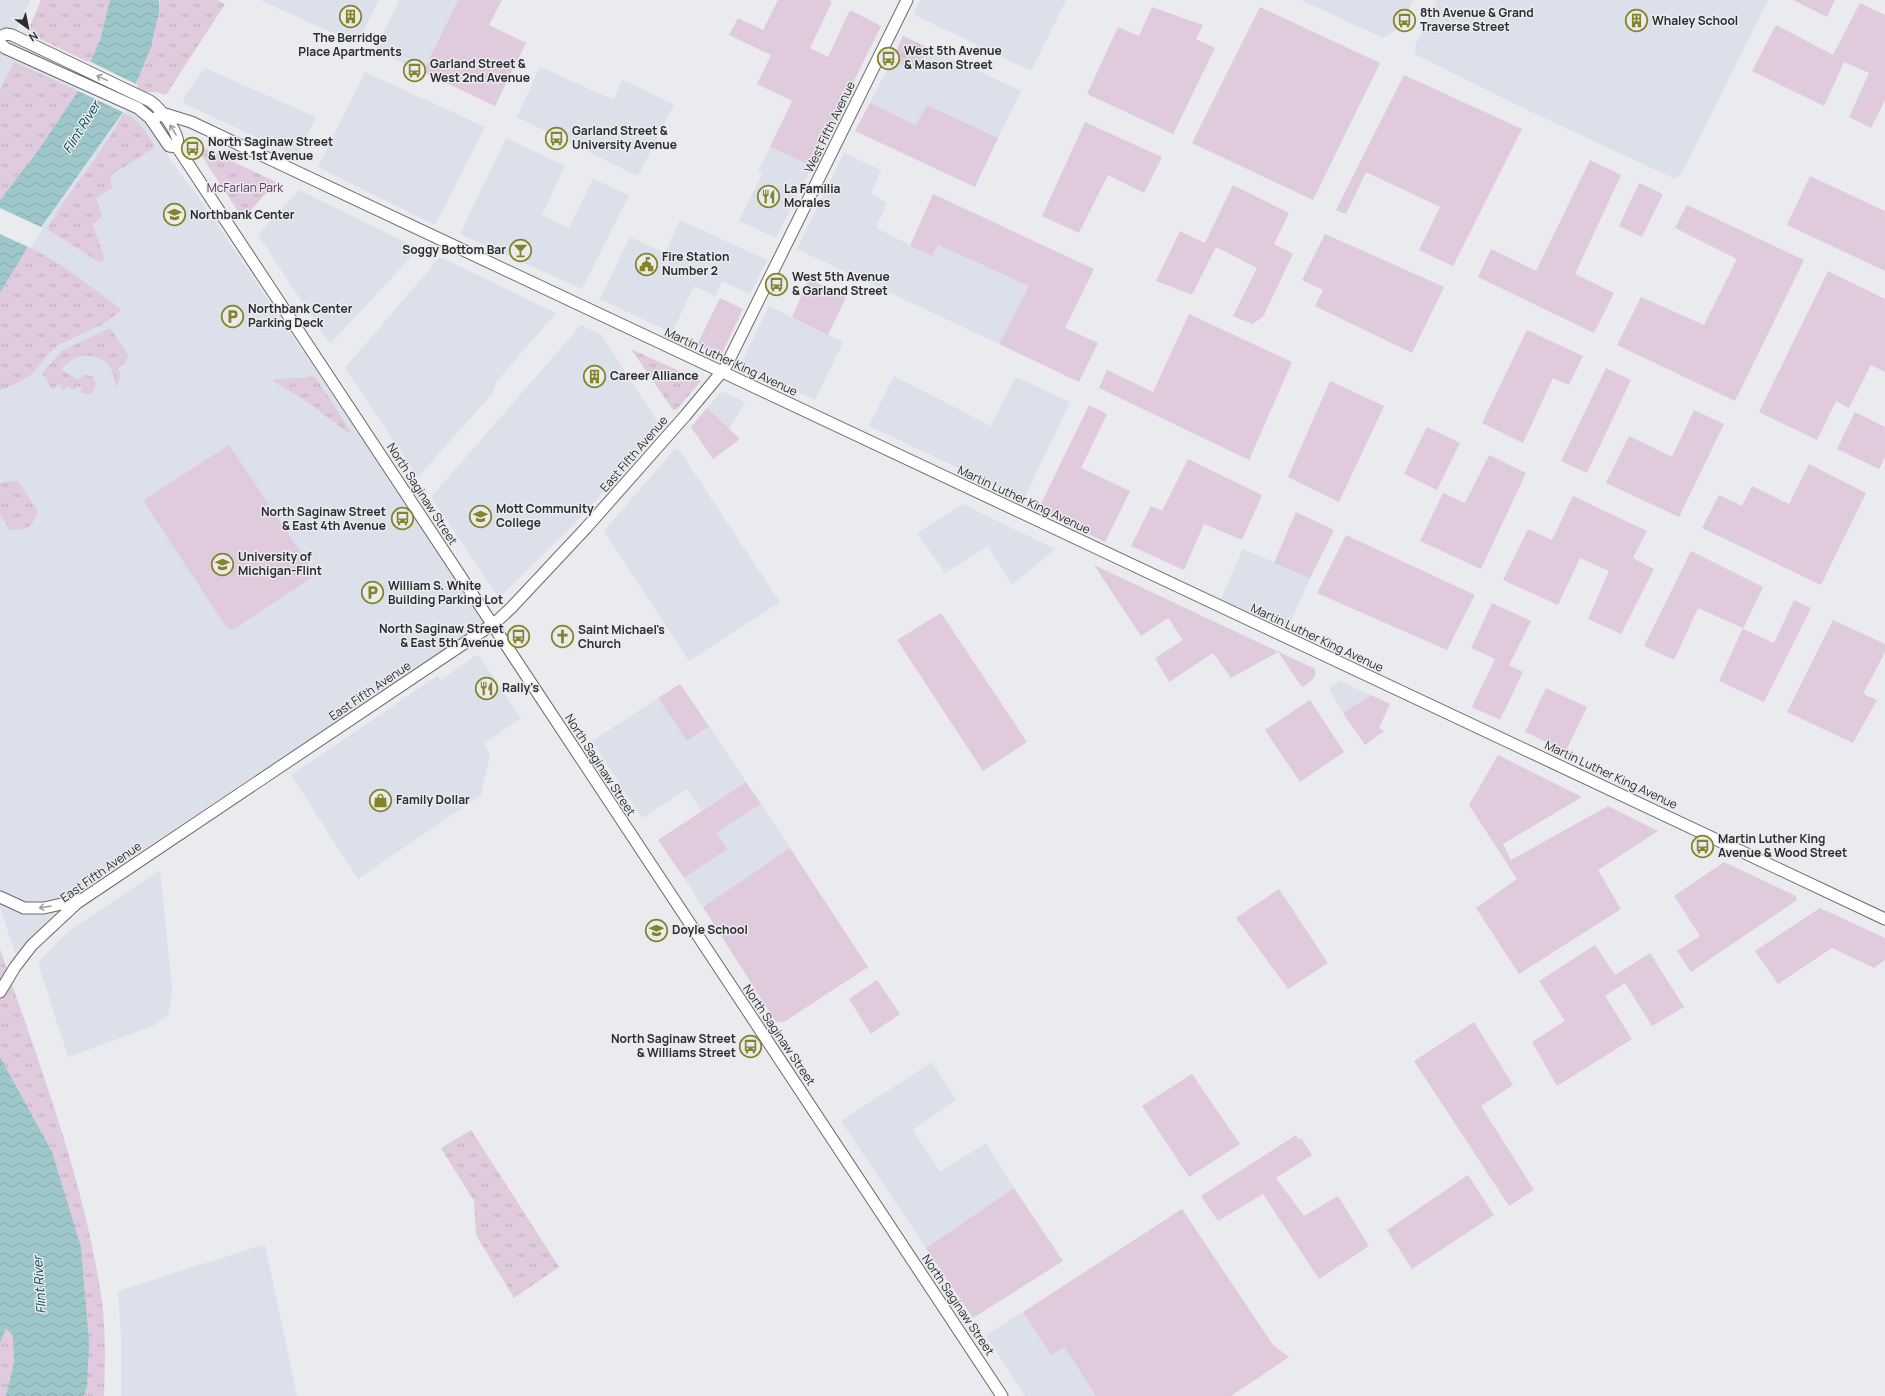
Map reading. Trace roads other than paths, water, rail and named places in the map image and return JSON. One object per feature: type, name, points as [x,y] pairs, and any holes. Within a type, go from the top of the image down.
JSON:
[{"type":"main road","name":"West Fifth Avenue","points":[[722,372],[907,0]]},
{"type":"main road","name":"North Saginaw Street","points":[[0,37],[8,34],[138,94],[154,104],[162,114],[178,139],[177,147],[1002,1396]]},
{"type":"main road","name":"North Saginaw Street","points":[[0,43],[6,48],[142,111],[152,121],[169,146],[177,147]]},
{"type":"main road","name":"Martin Luther King Avenue","points":[[162,114],[195,123],[1885,919]]},
{"type":"main road","points":[[152,121],[162,114]]},
{"type":"main road","name":"East Fifth Avenue","points":[[0,992],[15,967],[32,945],[56,921],[83,899],[492,624],[511,608],[586,528],[722,372]]},
{"type":"main road","points":[[0,896],[24,908],[44,908],[83,899]]},
{"type":"water","name":"Flint River","points":[[110,0],[159,0],[159,12],[150,50],[126,108],[32,240],[0,293],[0,200],[37,152],[78,91],[100,40]]},
{"type":"water","name":"Flint River","points":[[0,1057],[52,1152],[81,1247],[89,1342],[87,1386],[84,1396],[6,1396],[14,1362],[13,1336],[6,1328],[0,1343]]},
{"type":"place","name":"The Berridge Place Apartments","points":[[350,17]]},
{"type":"place","name":"8th Avenue & Grand Traverse Street","points":[[1404,20]]},
{"type":"place","name":"Whaley School","points":[[1636,21]]},
{"type":"place","name":"West 5th Avenue & Mason Street","points":[[889,58]]},
{"type":"place","name":"Garland Street & West 2nd Avenue","points":[[415,71]]},
{"type":"place","name":"Garland Street & University Avenue","points":[[557,138]]},
{"type":"place","name":"North Saginaw Street & West 1st Avenue","points":[[193,149]]},
{"type":"place","name":"La Familia Morales","points":[[769,196]]},
{"type":"place","name":"Northbank Center","points":[[175,215]]},
{"type":"place","name":"Soggy Bottom Bar","points":[[521,250]]},
{"type":"place","name":"Fire Station Number 2","points":[[647,264]]},
{"type":"place","name":"West 5th Avenue & Garland Street","points":[[777,284]]},
{"type":"place","name":"Northbank Center Parking Deck","points":[[233,316]]},
{"type":"place","name":"Career Alliance","points":[[594,376]]},
{"type":"place","name":"Mott Community College","points":[[480,516]]},
{"type":"place","name":"North Saginaw Street & East 4th Avenue","points":[[402,519]]},
{"type":"place","name":"University of Michigan-Flint","points":[[223,564]]},
{"type":"place","name":"William S. White Building Parking Lot","points":[[372,593]]},
{"type":"place","name":"North Saginaw Street & East 5th Avenue","points":[[519,636]]},
{"type":"place","name":"Saint Michael's Church","points":[[563,637]]},
{"type":"place","name":"Rally's","points":[[486,688]]},
{"type":"place","name":"Family Dollar","points":[[381,800]]},
{"type":"place","name":"Martin Luther King Avenue & Wood Street","points":[[1702,846]]},
{"type":"place","name":"Doyle School","points":[[657,930]]},
{"type":"place","name":"North Saginaw Street & Williams Street","points":[[751,1046]]},
{"type":"park label","name":"McFarlan Park","points":[[245,188]]}]
